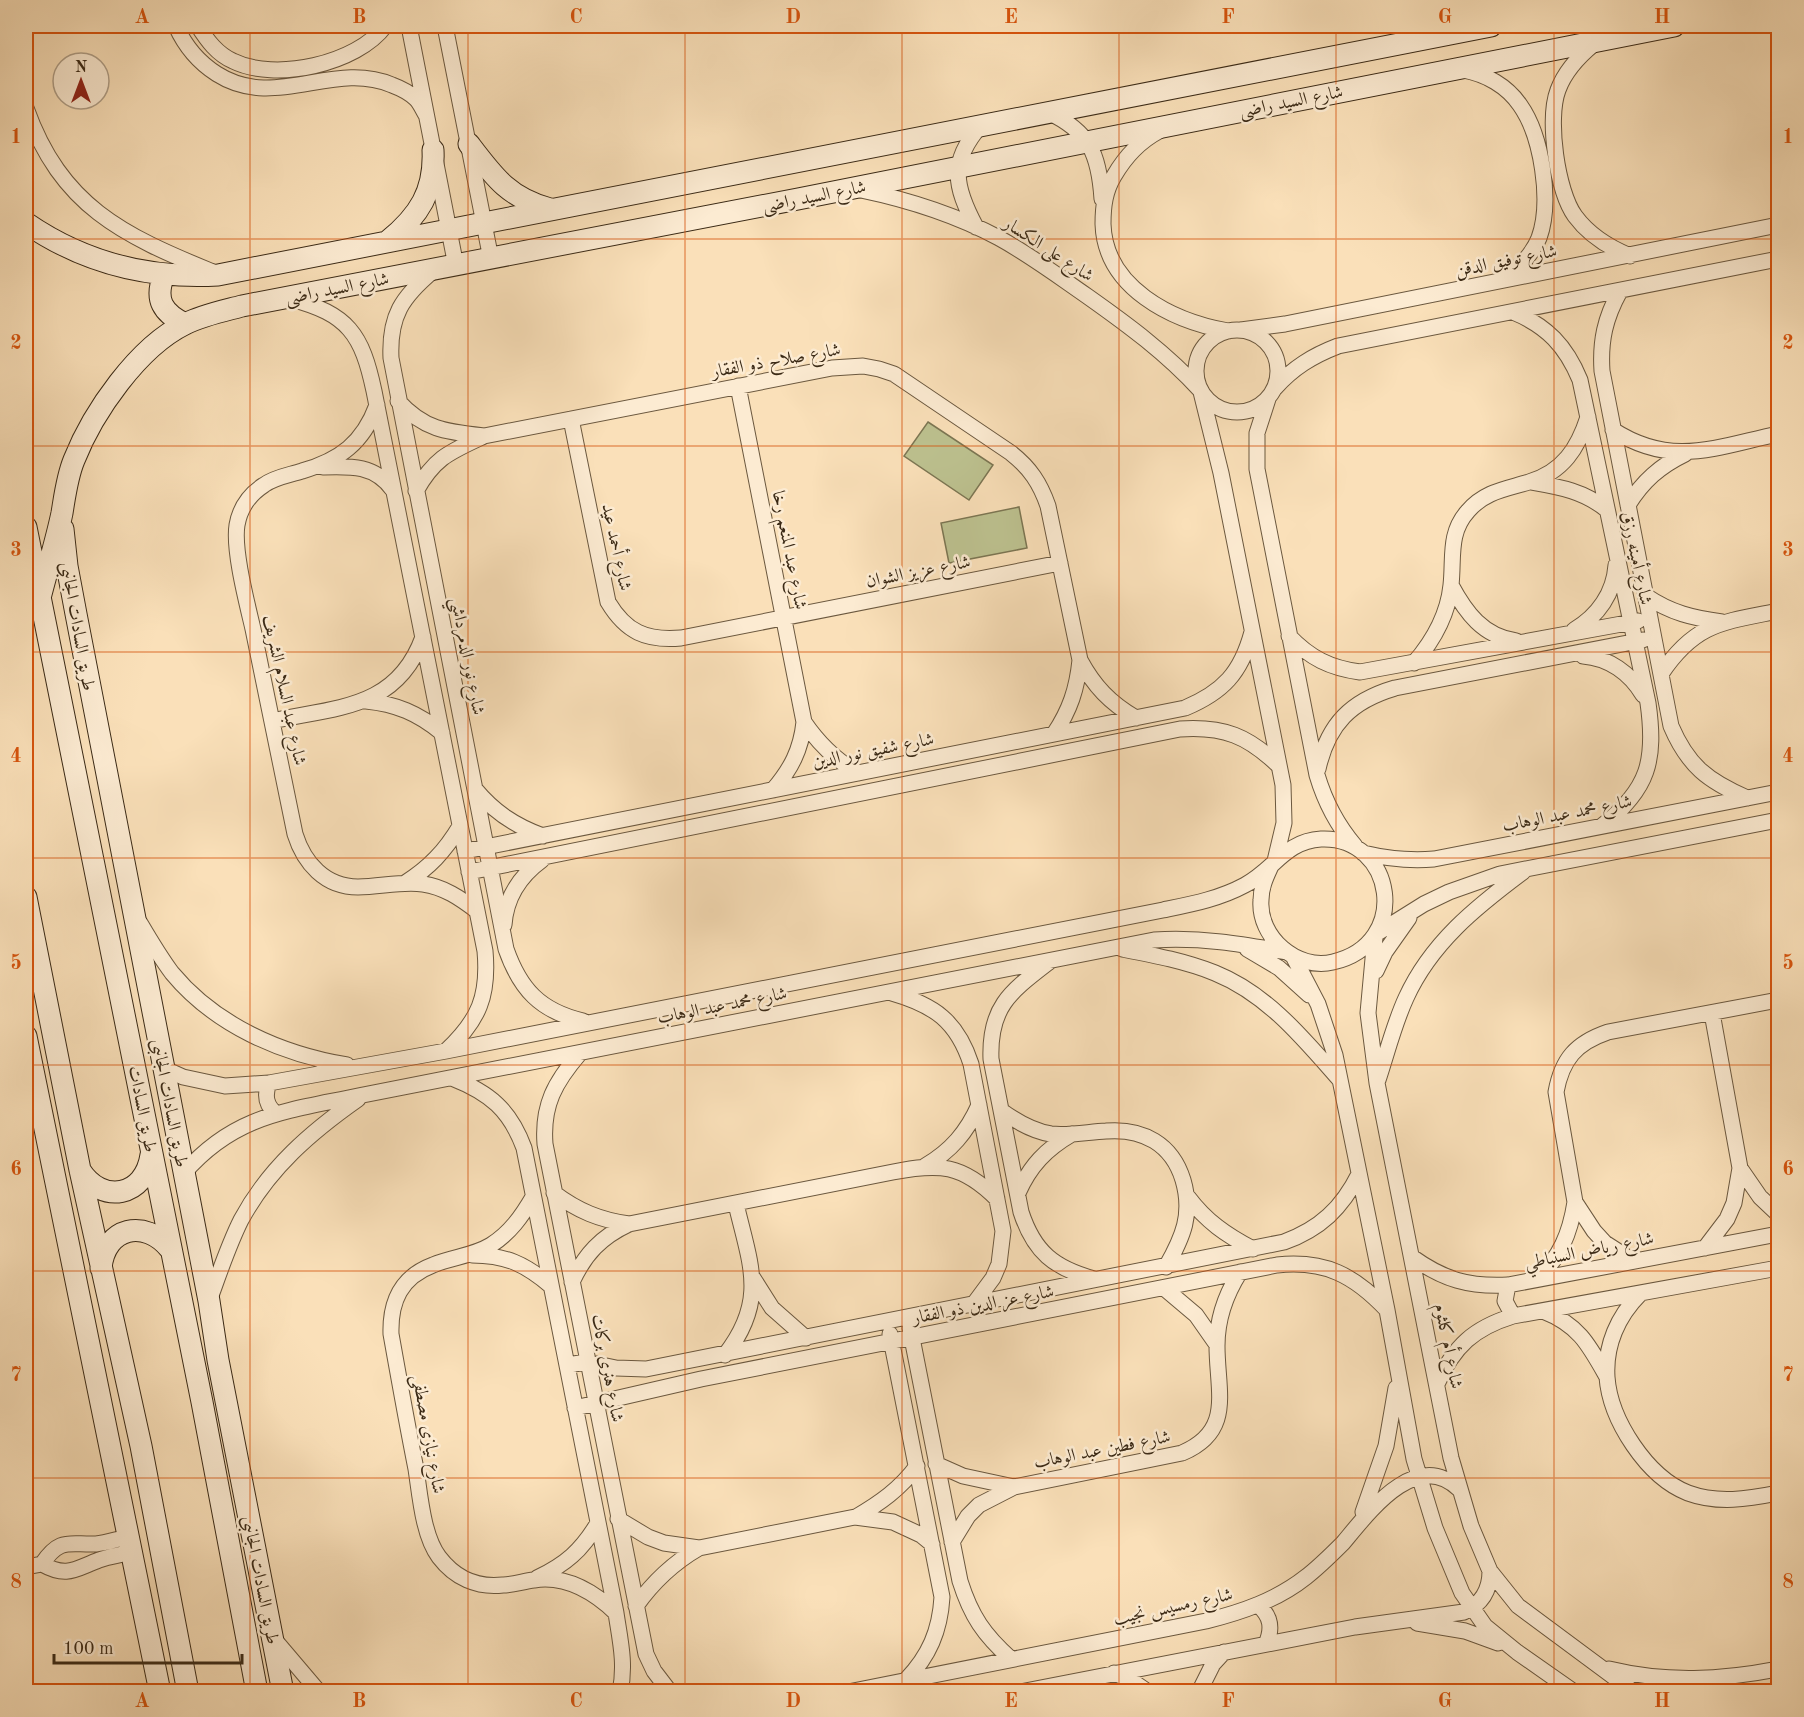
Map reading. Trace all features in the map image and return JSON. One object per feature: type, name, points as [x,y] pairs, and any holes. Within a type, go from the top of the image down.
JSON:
[{"type":"street","points":[[176,26],[181,38],[207,68],[244,87],[286,88],[363,77],[400,88],[416,99],[426,115]]},
{"type":"street","points":[[198,26],[217,51],[232,61],[249,67],[269,69],[299,68],[328,62],[365,45],[385,26]]},
{"type":"street","points":[[409,26],[449,230],[446,267]]},
{"type":"street","points":[[446,26],[491,259]]},
{"type":"street","name":"شارع السيد راضى","points":[[62,513],[65,487],[86,434],[105,402],[128,372],[154,346],[184,324],[222,311],[1674,26]]},
{"type":"street","name":"شارع السيد راضى","points":[[26,223],[43,235],[92,258],[140,272],[164,275],[218,275],[1479,27]]},
{"type":"street","points":[[1598,40],[1580,54],[1566,72],[1557,93],[1554,113],[1558,162],[1565,193],[1574,214],[1597,238],[1630,256]]},
{"type":"street","points":[[1454,69],[1474,72],[1508,91],[1520,105],[1529,123],[1540,161],[1544,221],[1538,239],[1523,262],[1502,281]]},
{"type":"street","points":[[26,108],[44,149],[58,172],[95,211],[140,241],[218,275]]},
{"type":"street","points":[[1048,112],[1076,128],[1094,152],[1099,166],[1102,205]]},
{"type":"street","name":"شارع على الكسار","points":[[1177,123],[1137,146],[1122,163],[1110,183],[1102,205],[1103,235],[1107,250],[1122,277],[1133,289],[1180,317],[1200,325],[1235,331]]},
{"type":"street","points":[[976,227],[961,196],[958,181],[963,151],[970,137],[981,125]]},
{"type":"street","points":[[469,144],[495,179],[512,193],[530,204],[551,209]]},
{"type":"street","points":[[387,242],[404,228],[418,211],[428,191],[434,170],[433,150]]},
{"type":"street","name":"شارع على الكسار","points":[[852,188],[915,204],[976,227],[1023,252],[1166,355],[1200,391]]},
{"type":"street","name":"شارع توفيق الدقن","points":[[1235,331],[1285,324],[1779,225]]},
{"type":"street","points":[[1200,391],[1209,402],[1220,409],[1245,412],[1257,407],[1288,374],[1303,362],[1338,346],[1779,259]]},
{"type":"street","name":"شارع نور الدمرداشي","points":[[446,267],[413,288],[402,303],[394,320],[390,339],[397,394],[503,936],[513,971],[526,990],[544,1006],[565,1017],[588,1023]]},
{"type":"street","points":[[164,275],[159,294],[162,304],[167,312],[184,324]]},
{"type":"street","name":"شارع أمينه رزق","points":[[1620,291],[1606,319],[1600,350],[1602,371],[1671,726],[1680,746],[1692,763],[1708,778],[1747,798]]},
{"type":"street","points":[[285,298],[314,305],[330,312],[356,336],[364,352],[376,398],[477,911],[487,974],[484,996],[476,1017],[463,1035],[446,1051]]},
{"type":"street","name":"شارع أمينه رزق","points":[[1513,312],[1540,325],[1562,345],[1573,362],[1580,380],[1648,703],[1652,743],[1648,768],[1637,790],[1622,810],[1602,826]]},
{"type":"street","points":[[1376,936],[1384,918],[1386,900],[1383,883],[1375,867],[1332,814],[1317,775],[1257,469],[1257,433],[1278,376],[1277,363],[1273,351],[1259,337],[1235,331],[1212,339],[1200,353],[1196,365],[1196,378],[1221,472],[1280,766],[1284,824],[1273,863],[1263,883],[1260,903],[1264,922],[1273,939],[1290,954],[1310,963],[1329,964],[1346,959],[1362,950],[1376,936],[1424,904],[1474,882],[1527,868],[1779,820]]},
{"type":"street","name":"شارع صلاح ذو الفقار","points":[[416,491],[434,464],[456,449],[484,436],[848,365],[879,369],[894,375],[1024,463],[1035,476],[1042,490],[1080,660],[1073,699],[1065,718],[1054,734]]},
{"type":"street","name":"شارع عبد المنعم رخا","points":[[738,386],[804,722],[798,752],[792,766],[773,790]]},
{"type":"street","points":[[376,398],[397,394]]},
{"type":"street","name":"شارع صلاح ذو الفقار","points":[[397,394],[415,417],[435,429],[450,433],[484,436]]},
{"type":"street","name":"شارع عبد السلام الشريف","points":[[376,398],[371,421],[356,442],[336,458],[317,467],[274,480],[256,490],[247,500],[237,525],[238,551],[295,834],[301,851],[310,865],[323,877],[339,885],[356,888],[405,883],[424,884],[461,898],[477,911]]},
{"type":"street","points":[[1414,663],[1427,648],[1438,629],[1451,585],[1451,552],[1456,529],[1468,511],[1484,497],[1505,488],[1531,482],[1559,466],[1573,453],[1581,440],[1588,417]]},
{"type":"street","name":"شارع أحمد عيد","points":[[571,419],[604,585],[608,602],[617,617],[630,629],[646,637],[664,640],[783,618]]},
{"type":"street","points":[[1613,430],[1641,446],[1673,453],[1689,453],[1779,434]]},
{"type":"street","points":[[1628,505],[1637,491],[1654,473],[1689,453]]},
{"type":"street","points":[[388,461],[409,457]]},
{"type":"street","name":"شارع عبد السلام الشريف","points":[[317,467],[367,469],[378,474],[394,491]]},
{"type":"street","points":[[1531,482],[1570,489],[1590,497],[1608,510]]},
{"type":"street","points":[[40,598],[62,513]]},
{"type":"street","name":"طريق السادات الجانبى","points":[[62,513],[67,566],[283,1692]]},
{"type":"street","name":"طريق السادات","points":[[26,527],[202,1402],[257,1692]]},
{"type":"street","points":[[1566,634],[1583,624],[1609,594],[1615,576],[1617,556]]},
{"type":"street","name":"شارع عزيز الشوان","points":[[783,618],[1060,563]]},
{"type":"street","points":[[1451,585],[1467,612],[1480,626],[1506,640],[1525,642]]},
{"type":"street","points":[[1646,596],[1680,615],[1722,622]]},
{"type":"street","points":[[1661,674],[1672,657],[1703,631],[1722,622],[1779,611]]},
{"type":"street","points":[[1289,636],[1312,656],[1340,669],[1360,672],[1650,618]]},
{"type":"street","name":"شارع شفيق نور الدين","points":[[465,851],[1185,708],[1204,700],[1222,687],[1236,671],[1246,653],[1252,632]]},
{"type":"street","points":[[272,721],[363,701],[379,694],[394,684],[412,663],[423,638]]},
{"type":"street","points":[[1317,775],[1329,735],[1341,718],[1357,704],[1375,694],[1395,688],[1654,638]]},
{"type":"street","points":[[1568,655],[1605,660],[1623,671],[1637,685],[1648,703]]},
{"type":"street","name":"شارع صلاح ذو الفقار","points":[[1080,660],[1102,694],[1118,708],[1136,718]]},
{"type":"street","points":[[363,701],[384,703],[405,709],[425,719],[442,733]]},
{"type":"street","name":"شارع عبد المنعم رخا","points":[[804,722],[827,752],[858,773]]},
{"type":"street","points":[[469,872],[1180,729],[1202,728],[1224,731],[1244,738],[1263,750],[1280,766]]},
{"type":"street","points":[[906,764],[910,783]]},
{"type":"street","points":[[474,789],[488,805],[506,819],[523,829],[543,836]]},
{"type":"street","name":"شارع محمد عبد الوهاب","points":[[1360,851],[1386,859],[1410,861],[1434,859],[1779,792]]},
{"type":"street","name":"شارع عبد السلام الشريف","points":[[405,883],[437,859],[460,826]]},
{"type":"street","points":[[1273,863],[1288,849],[1305,842],[1323,839],[1340,841],[1360,851]]},
{"type":"street","points":[[503,936],[505,912],[513,890],[527,870],[547,856]]},
{"type":"street","name":"شارع محمد عبد الوهاب","points":[[163,1068],[183,1077],[225,1086],[269,1083],[446,1051],[1196,903],[1223,896],[1248,884],[1273,863]]},
{"type":"street","points":[[1377,1083],[1406,998],[1438,945],[1483,901],[1527,868]]},
{"type":"street","points":[[1370,991],[1385,952],[1396,935],[1424,904]]},
{"type":"street","points":[[27,911],[80,1170],[141,1446],[188,1692]]},
{"type":"street","points":[[132,912],[172,972],[212,1011],[265,1041],[295,1053],[326,1062],[358,1067]]},
{"type":"street","name":"شارع أم كلثوم","points":[[1376,936],[1368,1013],[1377,1083],[1459,1489],[1471,1526],[1490,1571],[1518,1606],[1634,1692]]},
{"type":"street","name":"شارع محمد عبد الوهاب","points":[[184,1173],[203,1152],[241,1126],[276,1114],[363,1095],[1154,940],[1186,938],[1233,943],[1290,954]]},
{"type":"street","points":[[1233,943],[1279,968],[1318,1004]]},
{"type":"street","points":[[1113,948],[1187,964],[1215,973],[1241,986],[1265,1002],[1286,1022],[1340,1081]]},
{"type":"street","points":[[1290,954],[1318,1004],[1333,1046],[1419,1477],[1444,1552],[1462,1593],[1485,1626],[1517,1652],[1574,1692]]},
{"type":"street","points":[[1050,960],[1014,991],[994,1022],[991,1041],[992,1059],[1026,1228],[1035,1244],[1062,1268],[1097,1280]]},
{"type":"street","points":[[889,992],[927,1005],[942,1016],[965,1046],[971,1064],[1003,1231],[999,1264],[993,1278],[973,1305]]},
{"type":"street","points":[[1537,1279],[1560,1253],[1567,1238],[1575,1202],[1556,1092],[1559,1076],[1566,1060],[1592,1037],[1608,1032],[1779,1000]]},
{"type":"street","points":[[698,1001],[704,1029]]},
{"type":"street","points":[[1705,1248],[1727,1220],[1738,1186],[1740,1168],[1712,1013]]},
{"type":"street","points":[[26,1045],[160,1692]]},
{"type":"street","name":"شارع هنرى بركات","points":[[580,1053],[557,1083],[546,1112],[545,1144],[646,1654],[654,1671],[670,1692]]},
{"type":"street","points":[[452,1078],[471,1085],[487,1095],[510,1119],[524,1148],[616,1613],[623,1657],[620,1692]]},
{"type":"street","points":[[269,1083],[266,1090],[267,1103],[276,1114]]},
{"type":"street","points":[[209,1301],[241,1220],[258,1192],[278,1166],[301,1143],[363,1095]]},
{"type":"street","points":[[925,1166],[952,1147],[963,1135],[979,1105]]},
{"type":"street","points":[[1002,1112],[1035,1130],[1053,1134],[1124,1130],[1153,1139],[1175,1160],[1188,1197],[1209,1222],[1222,1233],[1253,1249]]},
{"type":"street","points":[[1018,1193],[1026,1175],[1039,1158],[1072,1134]]},
{"type":"street","points":[[80,1170],[97,1188],[109,1192],[122,1191],[134,1186],[144,1178],[151,1153]]},
{"type":"street","points":[[572,1282],[579,1266],[594,1247],[614,1231],[629,1224],[925,1166],[957,1172],[979,1183],[997,1199]]},
{"type":"street","points":[[1740,1168],[1760,1197],[1779,1214]]},
{"type":"street","name":"شارع عز الدين ذو الفقار","points":[[567,1365],[587,1362],[646,1369],[1284,1242],[1303,1235],[1321,1224],[1343,1201],[1359,1174]]},
{"type":"street","points":[[554,1193],[581,1212],[597,1218],[629,1224]]},
{"type":"street","name":"شارع نيازى مصطفى","points":[[533,1197],[522,1216],[489,1246],[469,1255],[434,1264],[418,1272],[404,1284],[395,1299],[390,1316],[391,1334],[423,1507],[430,1539],[438,1556],[450,1570],[466,1580],[484,1586],[504,1586],[536,1579],[572,1583],[588,1591],[616,1613]]},
{"type":"street","points":[[1166,1267],[1185,1226],[1188,1197]]},
{"type":"street","points":[[1575,1202],[1605,1243],[1633,1261]]},
{"type":"street","points":[[725,1355],[747,1321],[752,1298],[753,1278],[736,1204]]},
{"type":"street","points":[[101,1268],[102,1256],[108,1245],[117,1236],[128,1231],[140,1230],[152,1233],[163,1239],[170,1249]]},
{"type":"street","name":"شارع رياض السنباطي","points":[[1412,1257],[1447,1278],[1467,1284],[1508,1285],[1779,1234]]},
{"type":"street","name":"شارع نيازى مصطفى","points":[[469,1255],[492,1255],[514,1261],[534,1271],[551,1286]]},
{"type":"street","name":"شارع عز الدين ذو الفقار","points":[[575,1408],[701,1379],[1277,1265],[1316,1264],[1335,1270],[1371,1293],[1387,1310]]},
{"type":"street","points":[[1437,1384],[1446,1364],[1458,1347],[1474,1333],[1492,1322],[1513,1316],[1779,1268]]},
{"type":"street","name":"شارع فطين عبد الوهاب","points":[[952,1542],[968,1516],[979,1505],[1014,1487],[1167,1457],[1196,1447],[1208,1437],[1221,1409],[1217,1345],[1220,1324],[1227,1297],[1240,1272]]},
{"type":"street","points":[[753,1278],[772,1308],[806,1338]]},
{"type":"street","points":[[1508,1285],[1505,1301],[1513,1316]]},
{"type":"street","points":[[1164,1288],[1196,1315],[1217,1345]]},
{"type":"street","points":[[1640,1294],[1621,1316],[1610,1343],[1607,1377],[1611,1397],[1627,1435],[1651,1467],[1665,1480],[1687,1492],[1710,1499],[1734,1500],[1779,1493]]},
{"type":"street","points":[[1543,1311],[1559,1317],[1585,1339],[1607,1377]]},
{"type":"street","points":[[908,1318],[952,1542],[967,1604],[978,1625],[1011,1659]]},
{"type":"street","points":[[888,1322],[941,1587],[941,1616],[936,1634],[919,1667],[906,1680]]},
{"type":"street","points":[[84,1323],[123,1360]]},
{"type":"street","points":[[202,1402],[218,1360]]},
{"type":"street","points":[[698,1360],[701,1379]]},
{"type":"street","points":[[1360,1521],[1386,1446],[1392,1420],[1398,1367]]},
{"type":"street","points":[[122,1505],[141,1446]]},
{"type":"street","name":"شارع فطين عبد الوهاب","points":[[936,1464],[963,1476],[1014,1487]]},
{"type":"street","points":[[618,1519],[648,1537],[664,1543],[699,1548],[855,1517],[878,1504],[898,1488],[917,1466]]},
{"type":"street","points":[[1419,1477],[1441,1476],[1451,1481],[1459,1489]]},
{"type":"street","name":"شارع رمسيس نجيب","points":[[848,1692],[1206,1621],[1258,1605],[1304,1579],[1331,1555],[1376,1503],[1389,1493],[1419,1477]]},
{"type":"street","points":[[221,1502],[252,1538]]},
{"type":"street","points":[[855,1517],[893,1522],[921,1535],[932,1544]]},
{"type":"street","name":"شارع نيازى مصطفى","points":[[536,1579],[566,1562],[579,1551],[598,1523]]},
{"type":"street","points":[[42,1564],[48,1554],[63,1544],[105,1542],[130,1544]]},
{"type":"street","points":[[89,1544],[92,1563]]},
{"type":"street","points":[[26,1567],[42,1564],[52,1569],[70,1572],[79,1570],[130,1544]]},
{"type":"street","points":[[636,1606],[664,1573],[699,1548]]},
{"type":"street","points":[[1020,1692],[1382,1622],[1472,1609],[1484,1596],[1490,1580],[1490,1571]]},
{"type":"street","points":[[1258,1605],[1269,1619],[1271,1627],[1266,1644]]},
{"type":"street","points":[[1382,1622],[1410,1622],[1465,1631],[1517,1652]]},
{"type":"street","points":[[272,1637],[319,1692]]},
{"type":"street","points":[[149,1638],[183,1665]]},
{"type":"street","points":[[1199,1692],[1214,1664],[1224,1652]]},
{"type":"street","points":[[1602,1667],[1638,1676],[1684,1680],[1739,1676],[1779,1669]]},
{"type":"street","points":[[1114,1673],[1129,1679],[1148,1692]]},
{"type":"green space","points":[[928,422],[993,465],[969,500],[904,456]]},
{"type":"green space","points":[[1019,507],[1027,548],[949,563],[941,523]]}]
